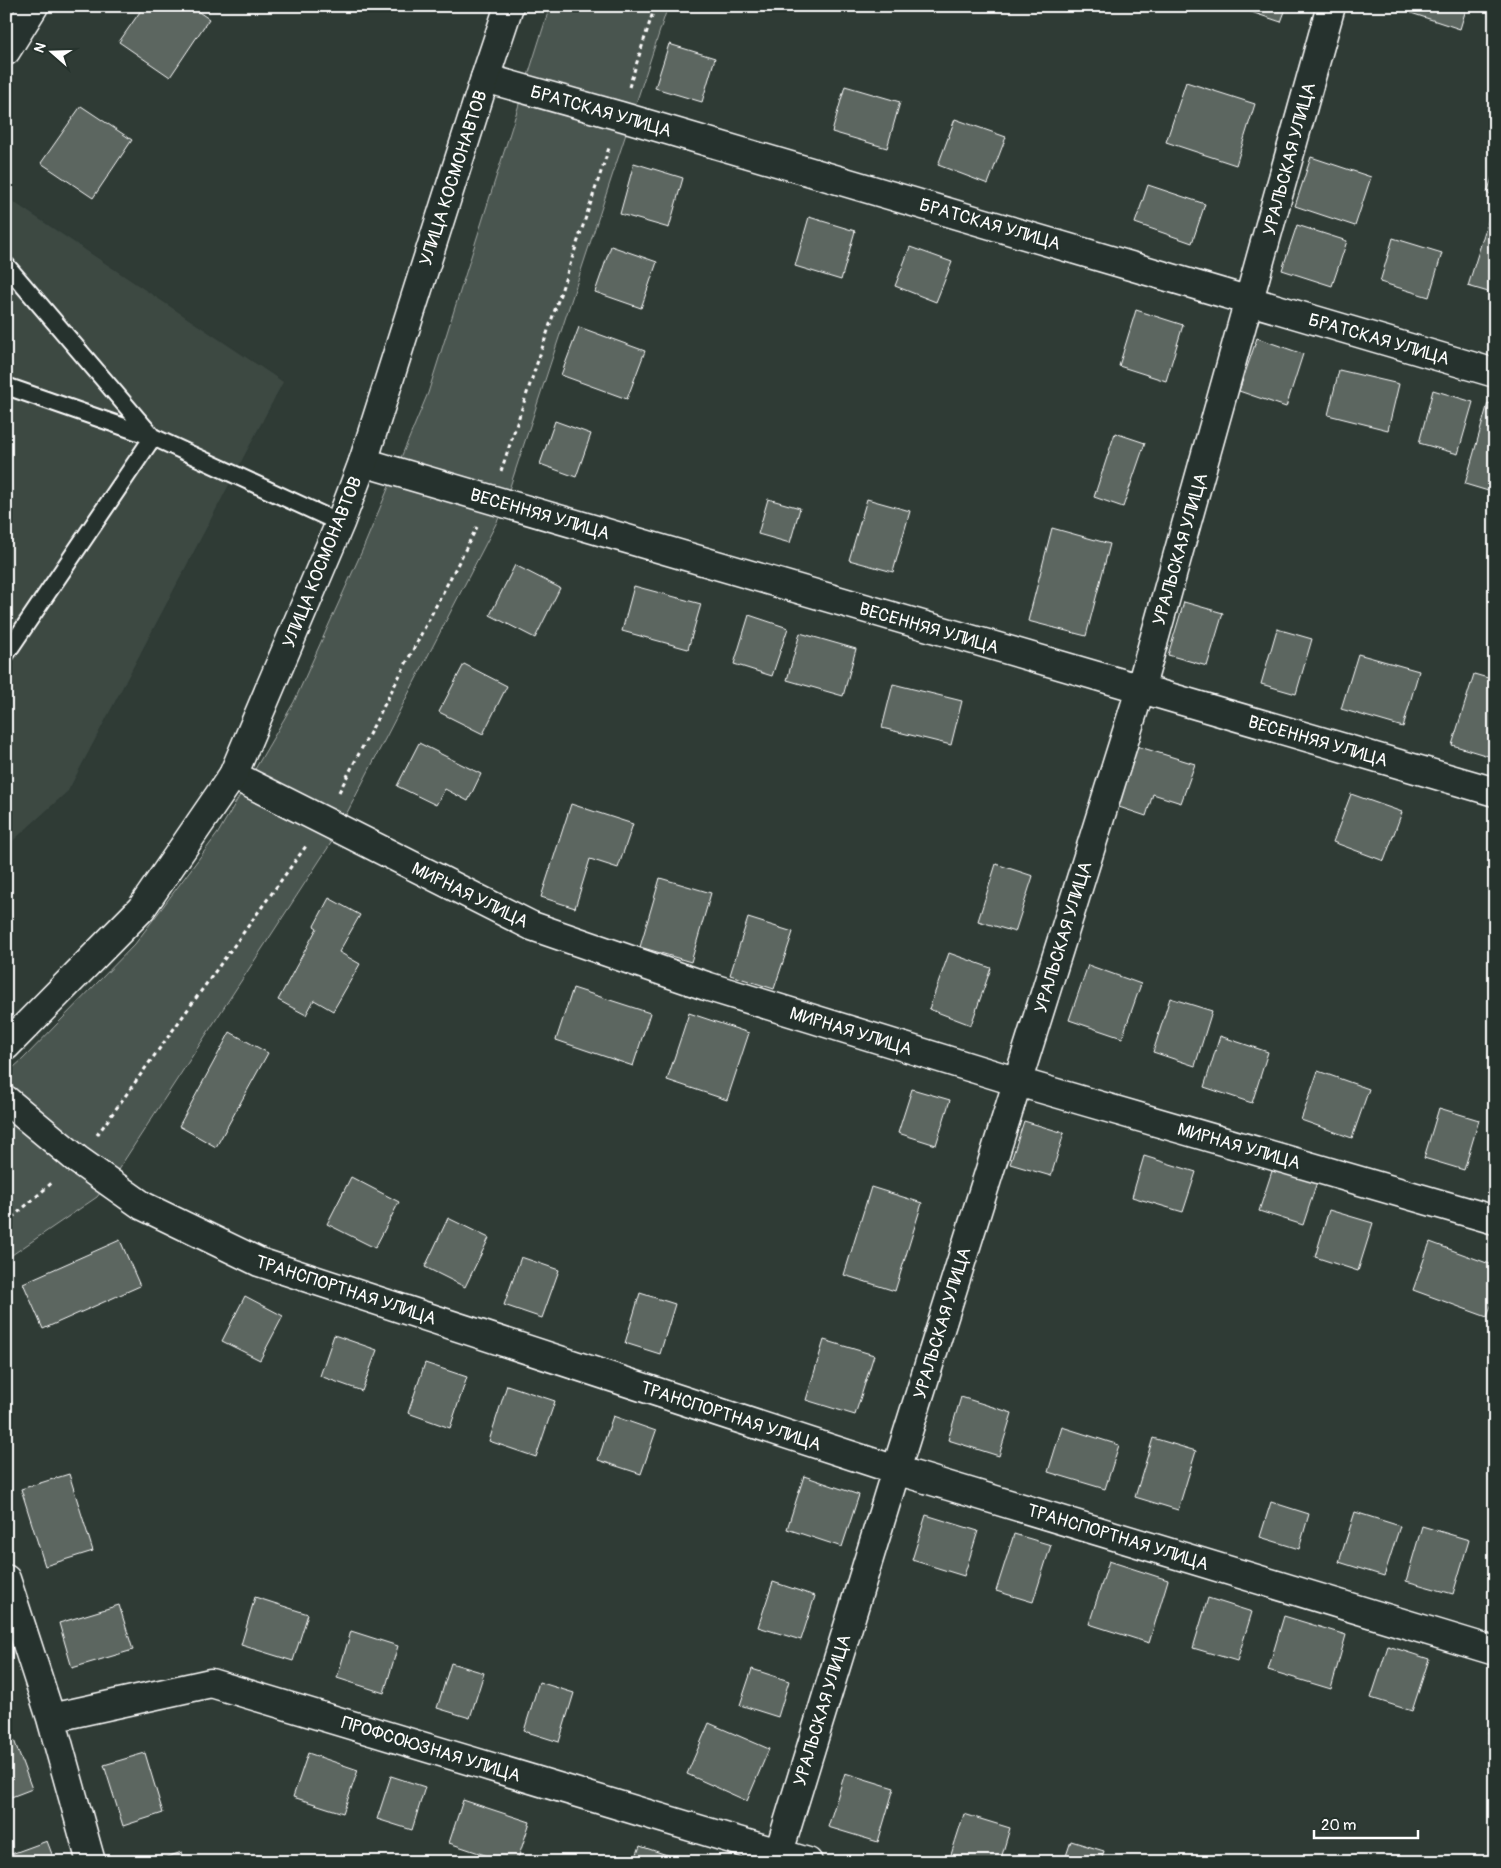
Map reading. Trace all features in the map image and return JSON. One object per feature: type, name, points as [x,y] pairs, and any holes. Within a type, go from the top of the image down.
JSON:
[{"type":"street","points":[[6,51],[34,6]]},
{"type":"street","name":"УЛИЦА КОСМОНАВТОВ","points":[[6,1046],[141,909],[233,775],[340,523],[363,462],[509,6]]},
{"type":"street","name":"УРАЛЬСКАЯ УЛИЦА","points":[[777,1857],[1140,690],[1331,6]]},
{"type":"street","name":"БРАТСКАЯ УЛИЦА","points":[[485,78],[1495,373]]},
{"type":"street","name":"ВЕСЕННЯЯ УЛИЦА","points":[[363,462],[1495,792]]},
{"type":"street","name":"МИРНАЯ УЛИЦА","points":[[233,775],[532,926],[706,986],[1018,1082],[1495,1220]]},
{"type":"street","name":"ТРАНСПОРТНАЯ УЛИЦА","points":[[6,1100],[78,1160],[143,1206],[259,1262],[896,1470],[1495,1651]]},
{"type":"street","points":[[6,1579],[51,1718],[91,1862]]},
{"type":"street","name":"ПРОФСОЮЗНАЯ УЛИЦА","points":[[51,1718],[211,1683],[777,1857],[808,1862]]},
{"type":"lane","points":[[6,265],[153,437]]},
{"type":"lane","points":[[6,386],[153,437],[340,523]]},
{"type":"lane","points":[[6,654],[153,437]]},
{"type":"path","points":[[6,1223],[78,1160],[324,822],[491,500],[655,6]]},
{"type":"shaded area","points":[[550,6],[668,6],[501,514],[333,840],[118,1170],[97,1197],[6,1259],[6,1074],[23,1059],[135,944],[218,833],[294,702],[362,551],[428,393]]},
{"type":"shaded area","points":[[6,197],[283,382],[68,791],[6,847]]},
{"type":"building","points":[[144,6],[190,6],[209,19],[170,77],[119,42]]},
{"type":"building","points":[[1233,6],[1287,6],[1281,22]]},
{"type":"building","points":[[1413,6],[1467,6],[1460,29],[1411,13]]},
{"type":"building","points":[[669,44],[715,58],[702,102],[655,88]]},
{"type":"building","points":[[1186,82],[1255,104],[1236,165],[1166,142]]},
{"type":"building","points":[[845,86],[900,102],[887,148],[832,132]]},
{"type":"building","points":[[81,106],[132,140],[93,198],[41,163]]},
{"type":"building","points":[[955,119],[1006,137],[988,184],[938,165]]},
{"type":"building","points":[[1311,157],[1371,177],[1355,226],[1295,206]]},
{"type":"building","points":[[634,163],[683,178],[669,228],[620,214]]},
{"type":"building","points":[[1495,169],[1495,195],[1487,193]]},
{"type":"building","points":[[1148,185],[1205,204],[1192,243],[1135,223]]},
{"type":"building","points":[[1490,215],[1495,217],[1495,294],[1468,286]]},
{"type":"building","points":[[809,217],[855,231],[841,280],[795,266]]},
{"type":"building","points":[[1297,225],[1347,241],[1332,286],[1282,270]]},
{"type":"building","points":[[1393,238],[1442,253],[1429,297],[1380,282]]},
{"type":"building","points":[[611,246],[657,262],[641,308],[595,292]]},
{"type":"building","points":[[910,247],[952,262],[936,302],[895,286]]},
{"type":"building","points":[[1136,310],[1183,325],[1166,381],[1119,366]]},
{"type":"building","points":[[579,327],[645,351],[627,399],[561,375]]},
{"type":"building","points":[[1257,338],[1303,354],[1286,407],[1239,391]]},
{"type":"building","points":[[1339,370],[1399,384],[1388,430],[1328,415]]},
{"type":"building","points":[[1433,390],[1473,402],[1458,454],[1419,443]]},
{"type":"building","points":[[1488,403],[1495,405],[1495,493],[1465,484]]},
{"type":"building","points":[[555,421],[591,434],[576,477],[540,464]]},
{"type":"building","points":[[1115,433],[1145,443],[1123,507],[1094,497]]},
{"type":"building","points":[[768,499],[800,508],[790,543],[758,534]]},
{"type":"building","points":[[867,499],[910,511],[893,572],[849,560]]},
{"type":"building","points":[[1052,528],[1110,544],[1086,636],[1028,621]]},
{"type":"building","points":[[515,565],[560,588],[535,638],[490,615]]},
{"type":"building","points":[[634,586],[701,604],[688,649],[622,631]]},
{"type":"building","points":[[1184,602],[1223,613],[1207,666],[1168,655]]},
{"type":"building","points":[[749,615],[788,628],[772,676],[734,664]]},
{"type":"building","points":[[1277,629],[1312,639],[1296,694],[1261,684]]},
{"type":"building","points":[[800,633],[856,649],[843,696],[787,680]]},
{"type":"building","points":[[1358,654],[1419,671],[1403,727],[1341,709]]},
{"type":"building","points":[[464,664],[507,686],[483,734],[439,712]]},
{"type":"building","points":[[1474,674],[1495,680],[1495,758],[1452,745]]},
{"type":"building","points":[[893,684],[962,701],[951,745],[882,728]]},
{"type":"building","points":[[419,743],[481,774],[468,801],[445,789],[436,805],[397,786]]},
{"type":"building","points":[[1130,744],[1195,764],[1181,803],[1153,794],[1146,816],[1110,804]]},
{"type":"building","points":[[1351,794],[1402,812],[1384,861],[1333,842]]},
{"type":"building","points":[[571,804],[633,824],[618,868],[590,859],[575,908],[541,897]]},
{"type":"building","points":[[996,864],[1033,876],[1015,932],[978,921]]},
{"type":"building","points":[[660,878],[711,893],[691,962],[640,947]]},
{"type":"building","points":[[329,898],[360,915],[339,952],[360,964],[333,1011],[314,1000],[306,1015],[278,1000],[317,928],[314,926]]},
{"type":"building","points":[[748,918],[793,932],[774,989],[730,975]]},
{"type":"building","points":[[949,953],[991,968],[971,1025],[929,1009]]},
{"type":"building","points":[[1088,965],[1141,984],[1122,1038],[1069,1020]]},
{"type":"building","points":[[573,988],[650,1013],[633,1066],[556,1040]]},
{"type":"building","points":[[1170,998],[1212,1011],[1195,1066],[1153,1052]]},
{"type":"building","points":[[689,1013],[749,1033],[727,1100],[667,1080]]},
{"type":"building","points":[[230,1032],[268,1053],[216,1147],[179,1126]]},
{"type":"building","points":[[1220,1036],[1268,1052],[1252,1103],[1204,1087]]},
{"type":"building","points":[[1318,1071],[1369,1089],[1352,1138],[1301,1120]]},
{"type":"building","points":[[912,1089],[950,1100],[936,1145],[898,1133]]},
{"type":"building","points":[[1439,1108],[1479,1120],[1464,1170],[1424,1158]]},
{"type":"building","points":[[1024,1121],[1064,1133],[1051,1176],[1010,1164]]},
{"type":"building","points":[[1144,1156],[1196,1172],[1183,1212],[1132,1197]]},
{"type":"building","points":[[1273,1168],[1317,1182],[1303,1225],[1259,1211]]},
{"type":"building","points":[[351,1177],[399,1202],[375,1248],[327,1224]]},
{"type":"building","points":[[871,1187],[922,1203],[895,1291],[844,1275]]},
{"type":"building","points":[[1329,1210],[1373,1223],[1358,1271],[1315,1257]]},
{"type":"building","points":[[448,1218],[489,1238],[465,1287],[425,1267]]},
{"type":"building","points":[[120,1240],[140,1286],[43,1329],[23,1283]]},
{"type":"building","points":[[1430,1242],[1495,1266],[1495,1295],[1487,1317],[1413,1290]]},
{"type":"building","points":[[521,1257],[559,1270],[542,1318],[504,1305]]},
{"type":"building","points":[[640,1293],[675,1304],[660,1354],[625,1343]]},
{"type":"building","points":[[245,1296],[283,1316],[260,1360],[222,1341]]},
{"type":"building","points":[[334,1335],[377,1350],[362,1391],[320,1376]]},
{"type":"building","points":[[824,1340],[874,1355],[855,1415],[806,1400]]},
{"type":"building","points":[[425,1363],[467,1377],[450,1428],[408,1413]]},
{"type":"building","points":[[507,1385],[555,1401],[536,1457],[489,1441]]},
{"type":"building","points":[[961,1397],[1012,1413],[999,1456],[948,1440]]},
{"type":"building","points":[[613,1416],[656,1431],[641,1474],[598,1460]]},
{"type":"building","points":[[1062,1427],[1119,1445],[1105,1489],[1048,1472]]},
{"type":"building","points":[[1153,1438],[1196,1451],[1178,1510],[1135,1497]]},
{"type":"building","points":[[69,1474],[93,1551],[45,1566],[21,1489]]},
{"type":"building","points":[[804,1476],[859,1495],[842,1547],[787,1529]]},
{"type":"building","points":[[1271,1502],[1309,1514],[1299,1549],[1260,1537]]},
{"type":"building","points":[[1355,1512],[1400,1526],[1384,1576],[1339,1562]]},
{"type":"building","points":[[926,1515],[978,1531],[964,1576],[912,1560]]},
{"type":"building","points":[[1422,1526],[1469,1540],[1453,1594],[1406,1581]]},
{"type":"building","points":[[1014,1534],[1051,1545],[1033,1602],[996,1591]]},
{"type":"building","points":[[1109,1561],[1168,1580],[1149,1643],[1089,1624]]},
{"type":"building","points":[[773,1582],[815,1596],[801,1640],[758,1627]]},
{"type":"building","points":[[255,1597],[308,1614],[293,1661],[241,1645]]},
{"type":"building","points":[[1208,1598],[1252,1612],[1237,1661],[1193,1648]]},
{"type":"building","points":[[119,1605],[133,1650],[72,1668],[59,1623]]},
{"type":"building","points":[[1284,1616],[1346,1635],[1331,1689],[1268,1670]]},
{"type":"building","points":[[351,1631],[398,1646],[384,1693],[337,1678]]},
{"type":"building","points":[[1388,1646],[1429,1659],[1412,1711],[1371,1698]]},
{"type":"building","points":[[451,1663],[484,1673],[470,1718],[437,1708]]},
{"type":"building","points":[[752,1669],[789,1681],[778,1717],[740,1705]]},
{"type":"building","points":[[539,1682],[574,1693],[559,1742],[524,1731]]},
{"type":"building","points":[[1495,1711],[1495,1735],[1488,1733]]},
{"type":"building","points":[[709,1723],[769,1749],[747,1801],[687,1774]]},
{"type":"building","points":[[14,1740],[32,1789],[6,1799],[6,1743]]},
{"type":"building","points":[[145,1753],[163,1813],[123,1826],[104,1765]]},
{"type":"building","points":[[308,1753],[358,1770],[343,1813],[293,1797]]},
{"type":"building","points":[[845,1773],[894,1788],[878,1842],[828,1827]]},
{"type":"building","points":[[391,1776],[425,1787],[412,1830],[377,1819]]},
{"type":"building","points":[[463,1800],[530,1822],[517,1862],[506,1862],[449,1843]]},
{"type":"building","points":[[964,1814],[1010,1828],[1000,1862],[949,1861]]},
{"type":"building","points":[[47,1841],[55,1862],[6,1862],[6,1856]]},
{"type":"building","points":[[1071,1841],[1104,1851],[1101,1862],[1064,1862]]},
{"type":"building","points":[[640,1846],[682,1860],[682,1862],[634,1862]]},
{"type":"building","points":[[182,1852],[185,1862],[151,1862]]}]
